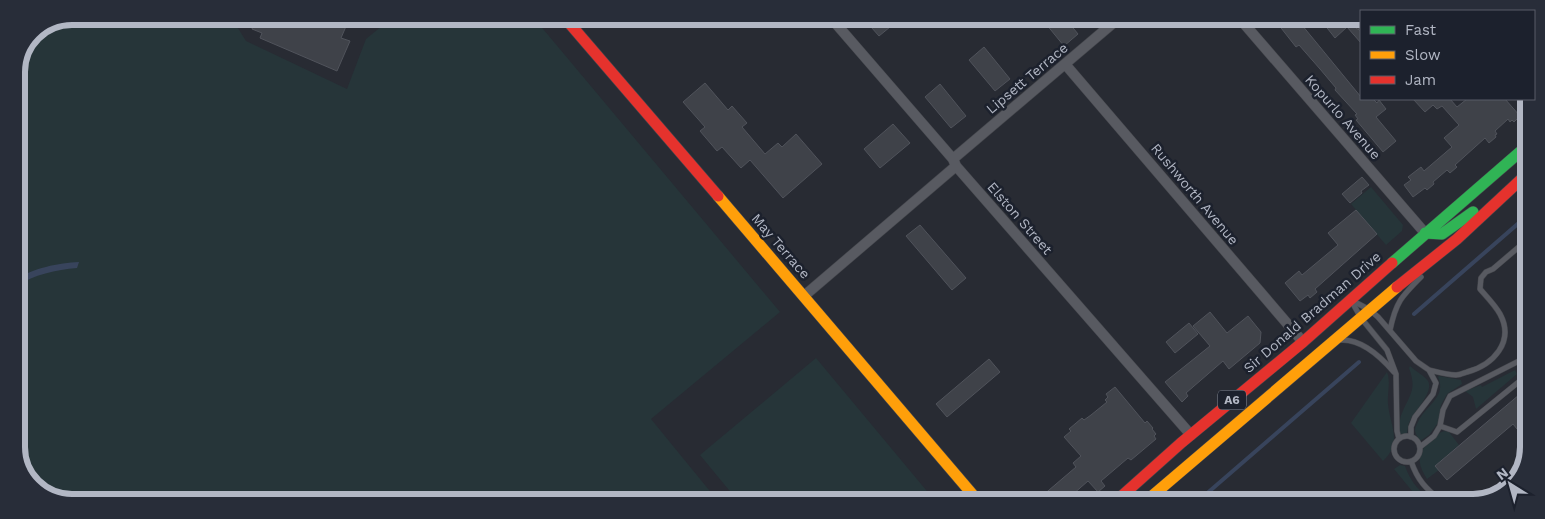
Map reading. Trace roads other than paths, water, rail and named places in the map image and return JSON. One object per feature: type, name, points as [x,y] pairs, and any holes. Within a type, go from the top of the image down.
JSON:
[{"type":"main road","name":"May Terrace","points":[[571,25],[974,494]]},
{"type":"main road","name":"Sir Donald Bradman Drive","points":[[1124,494],[1190,435],[1303,342],[1425,233],[1520,152]]},
{"type":"main road","points":[[1425,233],[1442,234],[1520,179]]},
{"type":"main road","name":"A6","points":[[1154,494],[1370,310],[1457,239],[1520,180]]},
{"type":"street","name":"Elston Street","points":[[837,25],[1190,435]]},
{"type":"street","name":"Lipsett Terrace","points":[[804,296],[1111,25]]},
{"type":"street","name":"Kopurlo Avenue","points":[[1245,25],[1425,233]]},
{"type":"street","name":"Rushworth Avenue","points":[[1066,64],[1303,342]]},
{"type":"lane","points":[[1390,330],[1401,298],[1457,239]]},
{"type":"lane","points":[[1350,299],[1370,310],[1416,361],[1429,370],[1456,375],[1477,370],[1496,357],[1503,341],[1503,322],[1500,314],[1480,289],[1481,278],[1520,246]]},
{"type":"lane","points":[[1350,299],[1370,331],[1387,350],[1396,374],[1396,431],[1399,439]]},
{"type":"lane","points":[[1334,341],[1355,342],[1382,358],[1396,374]]},
{"type":"lane","points":[[1420,447],[1434,436],[1440,426],[1443,410],[1450,396],[1520,361]]},
{"type":"lane","points":[[1411,438],[1411,427],[1415,417],[1434,394],[1436,383],[1429,370]]},
{"type":"lane","points":[[1440,426],[1457,432],[1520,381]]},
{"type":"lane","points":[[1405,437],[1417,441],[1420,447],[1418,456],[1411,461],[1403,461],[1396,456],[1394,448],[1399,439],[1405,437]]},
{"type":"lane","points":[[1411,461],[1421,483],[1433,494]]},
{"type":"water","points":[[79,262],[77,268],[45,273],[25,282],[25,274],[30,272]]},
{"type":"waterway","points":[[1414,314],[1520,222]]},
{"type":"waterway","points":[[1206,494],[1359,362]]}]
